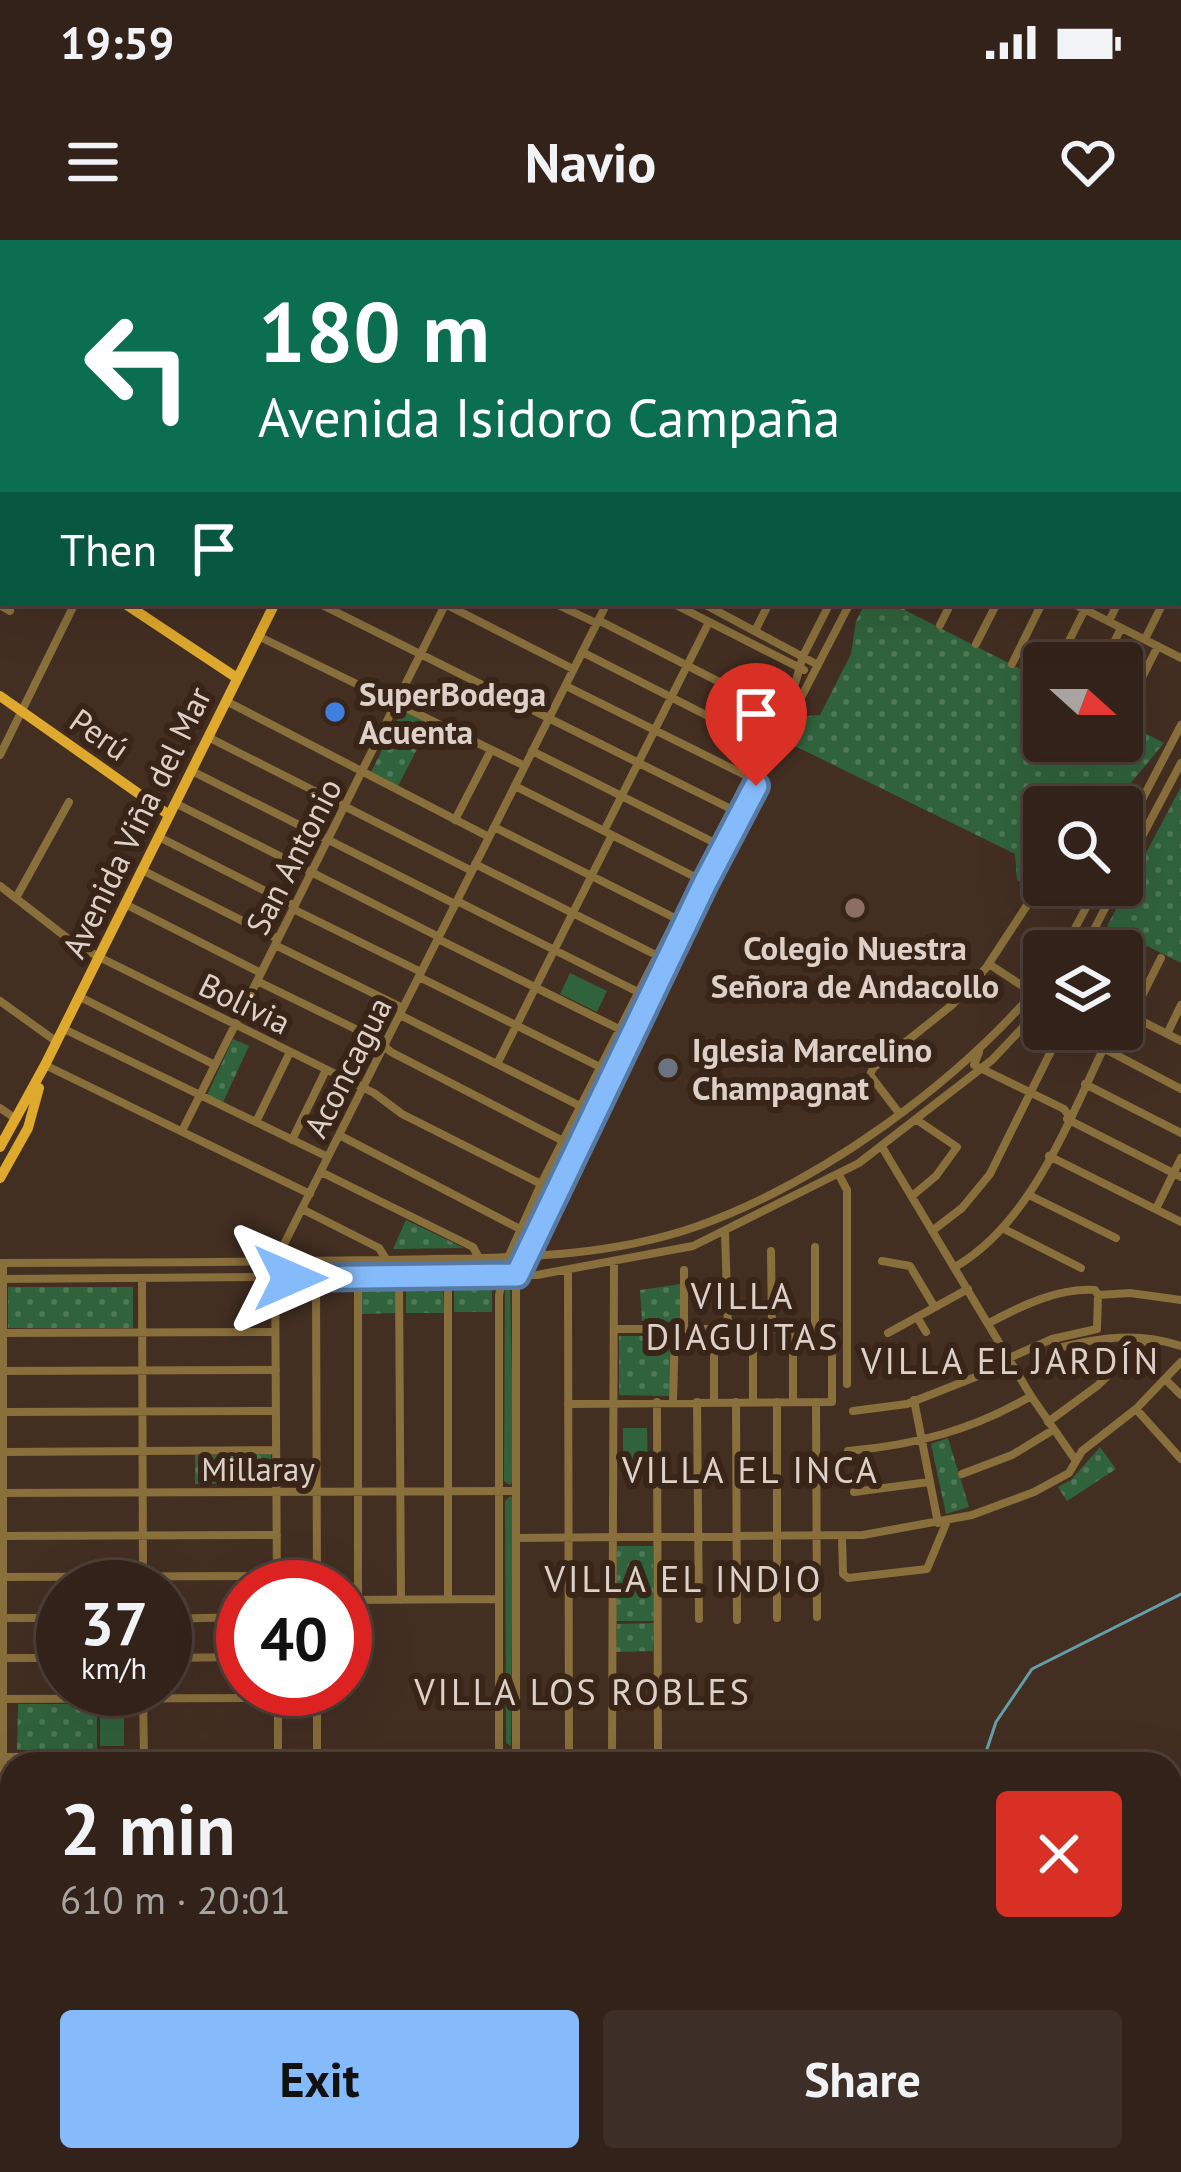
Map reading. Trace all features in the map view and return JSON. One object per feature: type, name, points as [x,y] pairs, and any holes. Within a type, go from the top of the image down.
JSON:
[{"type":"main road","points":[[129,606],[238,678]]},
{"type":"main road","name":"Avenida Viña del Mar","points":[[0,1178],[46,1065],[273,606]]},
{"type":"main road","name":"Perú","points":[[0,696],[172,809]]},
{"type":"main road","name":"Avenida Viña del Mar","points":[[0,1147],[23,1120]]},
{"type":"street","points":[[2,606],[10,611]]},
{"type":"street","points":[[0,755],[74,606]]},
{"type":"street","points":[[324,606],[730,808]]},
{"type":"street","name":"San Antonio","points":[[182,1131],[444,606]]},
{"type":"street","points":[[451,606],[573,669]]},
{"type":"street","points":[[561,606],[780,713]]},
{"type":"street","name":"Aconcagua","points":[[277,1560],[275,1262],[605,606]]},
{"type":"street","points":[[678,606],[812,677]]},
{"type":"street","points":[[711,606],[818,665]]},
{"type":"street","points":[[755,631],[768,606]]},
{"type":"street","points":[[499,1752],[502,1276],[541,1184],[675,918],[700,880],[713,842],[828,606]]},
{"type":"street","points":[[516,1752],[517,1275],[521,1260],[700,880],[848,606]]},
{"type":"street","points":[[940,625],[950,606]]},
{"type":"street","points":[[976,644],[995,606]]},
{"type":"street","points":[[1012,664],[1041,606]]},
{"type":"street","points":[[1078,606],[1181,658]]},
{"type":"street","points":[[1109,621],[1116,606]]},
{"type":"street","points":[[1145,640],[1162,606]]},
{"type":"street","points":[[1069,642],[1085,610]]},
{"type":"street","points":[[497,1064],[709,622]]},
{"type":"street","points":[[1114,642],[1121,628]]},
{"type":"street","points":[[258,637],[525,766]]},
{"type":"street","points":[[1143,676],[1158,646]]},
{"type":"street","points":[[582,652],[763,744]]},
{"type":"street","points":[[565,686],[747,776]]},
{"type":"street","points":[[226,701],[455,820],[591,876],[675,918]]},
{"type":"street","points":[[1143,799],[1181,725]]},
{"type":"street","points":[[208,737],[656,955]]},
{"type":"street","points":[[455,820],[491,750]]},
{"type":"street","points":[[532,751],[713,842]]},
{"type":"street","points":[[1144,832],[1181,763]]},
{"type":"street","points":[[192,770],[638,992]]},
{"type":"street","points":[[515,786],[700,880]]},
{"type":"street","points":[[16,898],[70,802]]},
{"type":"street","points":[[172,809],[311,873],[619,1029]]},
{"type":"street","points":[[159,837],[600,1067]]},
{"type":"street","points":[[142,870],[580,1106]]},
{"type":"street","name":"Bolivia","points":[[0,886],[99,957],[363,1088],[402,1114],[541,1184]]},
{"type":"street","points":[[125,904],[563,1141]]},
{"type":"street","points":[[899,1113],[870,1075],[874,1068],[952,1005],[989,964],[1027,906]]},
{"type":"street","points":[[1143,988],[1161,958]]},
{"type":"street","points":[[989,964],[1023,986]]},
{"type":"street","points":[[80,997],[215,1065]]},
{"type":"street","points":[[0,1001],[57,1042]]},
{"type":"street","points":[[2,1752],[2,1263],[521,1260],[611,1248],[696,1227],[836,1159],[984,1044],[1023,1004]]},
{"type":"street","points":[[1167,1034],[1181,1005]]},
{"type":"street","points":[[1143,1022],[1181,1041]]},
{"type":"street","points":[[2,1279],[502,1276],[568,1271],[693,1246],[838,1175],[882,1148],[981,1069],[1023,1026]]},
{"type":"street","points":[[64,1028],[328,1157]]},
{"type":"street","points":[[984,1044],[972,1062],[981,1069],[1177,1176]]},
{"type":"street","points":[[932,1231],[962,1208],[990,1174],[1052,1050]]},
{"type":"street","points":[[955,1267],[1004,1229],[1029,1196],[1102,1050]]},
{"type":"street","points":[[1107,1050],[1181,1089]]},
{"type":"street","points":[[256,1122],[290,1052]]},
{"type":"street","points":[[46,1065],[310,1194]]},
{"type":"street","points":[[292,1140],[326,1070]]},
{"type":"street","points":[[1085,1084],[1180,1130]]},
{"type":"street","points":[[0,1108],[23,1120]]},
{"type":"street","points":[[911,1196],[936,1176],[957,1147],[917,1120]]},
{"type":"street","points":[[340,1135],[521,1230]]},
{"type":"street","points":[[882,1148],[1031,1396],[1076,1461]]},
{"type":"street","points":[[1049,1156],[1181,1222]]},
{"type":"street","points":[[1156,1209],[1177,1176],[1181,1158]]},
{"type":"street","points":[[321,1172],[473,1247],[479,1258]]},
{"type":"street","points":[[838,1175],[847,1190],[848,1384]]},
{"type":"street","points":[[1029,1196],[1116,1238]]},
{"type":"street","points":[[302,1209],[379,1248],[386,1259]]},
{"type":"street","points":[[1004,1229],[1081,1268]]},
{"type":"street","points":[[725,1232],[728,1328]]},
{"type":"street","points":[[814,1329],[815,1247]]},
{"type":"street","points":[[771,1251],[772,1329]]},
{"type":"street","points":[[882,1262],[910,1266],[934,1306]]},
{"type":"street","points":[[612,1752],[614,1263]]},
{"type":"street","points":[[674,1402],[684,1270]]},
{"type":"street","points":[[568,1271],[568,1752]]},
{"type":"street","points":[[316,1277],[316,1560]]},
{"type":"street","points":[[358,1277],[358,1560]]},
{"type":"street","points":[[399,1277],[401,1600]]},
{"type":"street","points":[[142,1278],[143,1560]]},
{"type":"street","points":[[448,1278],[448,1600]]},
{"type":"street","points":[[888,1333],[968,1289]]},
{"type":"street","points":[[989,1323],[1059,1293],[1086,1289],[1099,1295],[1099,1334]]},
{"type":"street","points":[[1099,1295],[1130,1293],[1181,1300]]},
{"type":"street","points":[[917,1317],[926,1332]]},
{"type":"street","points":[[752,1328],[752,1402]]},
{"type":"street","points":[[568,1403],[832,1402],[832,1329],[614,1329]]},
{"type":"street","points":[[714,1329],[714,1402]]},
{"type":"street","points":[[793,1329],[793,1402]]},
{"type":"street","points":[[3,1333],[275,1332]]},
{"type":"street","points":[[853,1411],[914,1400],[1052,1340],[1099,1334],[1181,1346]]},
{"type":"street","points":[[962,1474],[1012,1455],[1051,1426],[1147,1338]]},
{"type":"street","points":[[516,1538],[816,1536],[943,1522],[1034,1492],[1069,1473],[1082,1451],[1136,1409],[1181,1362]]},
{"type":"street","points":[[3,1371],[275,1370]]},
{"type":"street","points":[[1166,1380],[1181,1395]]},
{"type":"street","points":[[848,1451],[897,1447],[956,1432],[1031,1396]]},
{"type":"street","points":[[842,1535],[843,1574],[848,1578],[931,1566],[943,1522],[914,1400]]},
{"type":"street","points":[[657,1402],[663,1752]]},
{"type":"street","points":[[698,1402],[699,1619]]},
{"type":"street","points":[[736,1402],[737,1620]]},
{"type":"street","points":[[777,1402],[777,1618]]},
{"type":"street","points":[[816,1402],[817,1617]]},
{"type":"street","points":[[1136,1409],[1181,1459]]},
{"type":"street","points":[[3,1412],[276,1411]]},
{"type":"street","points":[[3,1452],[276,1450]]},
{"type":"street","points":[[854,1492],[930,1482]]},
{"type":"street","name":"Millaray","points":[[2,1493],[516,1491]]},
{"type":"street","points":[[3,1536],[277,1534]]},
{"type":"street","points":[[3,1577],[36,1578]]},
{"type":"street","points":[[372,1600],[499,1599]]},
{"type":"street","points":[[3,1618],[36,1618]]},
{"type":"street","points":[[3,1658],[36,1658]]},
{"type":"street","points":[[3,1699],[36,1698]]},
{"type":"street","points":[[143,1716],[143,1752]]},
{"type":"street","points":[[279,1716],[280,1752]]},
{"type":"street","points":[[317,1716],[317,1752]]},
{"type":"green space","points":[[864,606],[897,606],[1023,670],[1023,762],[1143,762],[1143,732],[1164,743],[1128,786],[1023,786],[1023,883],[1017,880],[1015,854],[793,745],[806,716],[820,715],[851,654]]},
{"type":"green space","points":[[402,710],[430,724],[398,786],[371,772]]},
{"type":"green space","points":[[1181,787],[1181,963],[1143,944],[1143,930],[1107,926],[1118,906],[1143,906],[1143,858]]},
{"type":"green space","points":[[570,973],[607,991],[597,1012],[560,994]]},
{"type":"green space","points":[[233,1039],[249,1046],[223,1102],[207,1095]]},
{"type":"green space","points":[[406,1220],[464,1248],[393,1249]]},
{"type":"green space","points":[[510,1281],[514,1479],[510,1485],[504,1481],[505,1286]]},
{"type":"green space","points":[[362,1283],[395,1283],[396,1313],[362,1314]]},
{"type":"green space","points":[[443,1283],[444,1313],[406,1313],[406,1284]]},
{"type":"green space","points":[[454,1283],[492,1284],[492,1312],[454,1312]]},
{"type":"green space","points":[[681,1284],[681,1322],[642,1321],[640,1290]]},
{"type":"green space","points":[[8,1287],[133,1287],[133,1328],[8,1328]]},
{"type":"green space","points":[[619,1336],[671,1336],[670,1396],[619,1395]]},
{"type":"green space","points":[[623,1428],[647,1428],[648,1467],[623,1467]]},
{"type":"green space","points":[[948,1438],[969,1507],[946,1514],[931,1444]]},
{"type":"green space","points":[[1100,1447],[1116,1469],[1067,1501],[1058,1487],[1071,1480]]},
{"type":"green space","points":[[271,1454],[271,1483],[195,1484],[195,1455]]},
{"type":"green space","points":[[510,1496],[511,1746],[506,1743],[505,1501]]},
{"type":"green space","points":[[617,1546],[653,1546],[654,1621],[616,1621]]},
{"type":"green space","points":[[654,1623],[653,1651],[616,1652],[617,1624]]},
{"type":"green space","points":[[18,1704],[36,1704],[36,1716],[97,1716],[97,1750],[17,1750]]},
{"type":"green space","points":[[100,1716],[124,1716],[124,1746],[100,1746]]},
{"type":"waterway","points":[[986,1752],[996,1722],[1032,1669],[1181,1594]]},
{"type":"place","name":"SuperBodega Acuenta","points":[[335,712]]},
{"type":"place","name":"Colegio Nuestra Señora de Andacollo","points":[[855,908]]},
{"type":"place","name":"Iglesia Marcelino Champagnat","points":[[668,1068]]},
{"type":"district","name":"VILLA DIAGUITAS","points":[[743,1316]]},
{"type":"district","name":"VILLA EL JARDÍN","points":[[1011,1360]]},
{"type":"district","name":"VILLA EL INCA","points":[[751,1469]]},
{"type":"district","name":"VILLA EL INDIO","points":[[684,1578]]},
{"type":"district","name":"VILLA LOS ROBLES","points":[[583,1691]]},
{"type":"route","points":[[290,1278],[517,1275],[756,786]]}]
